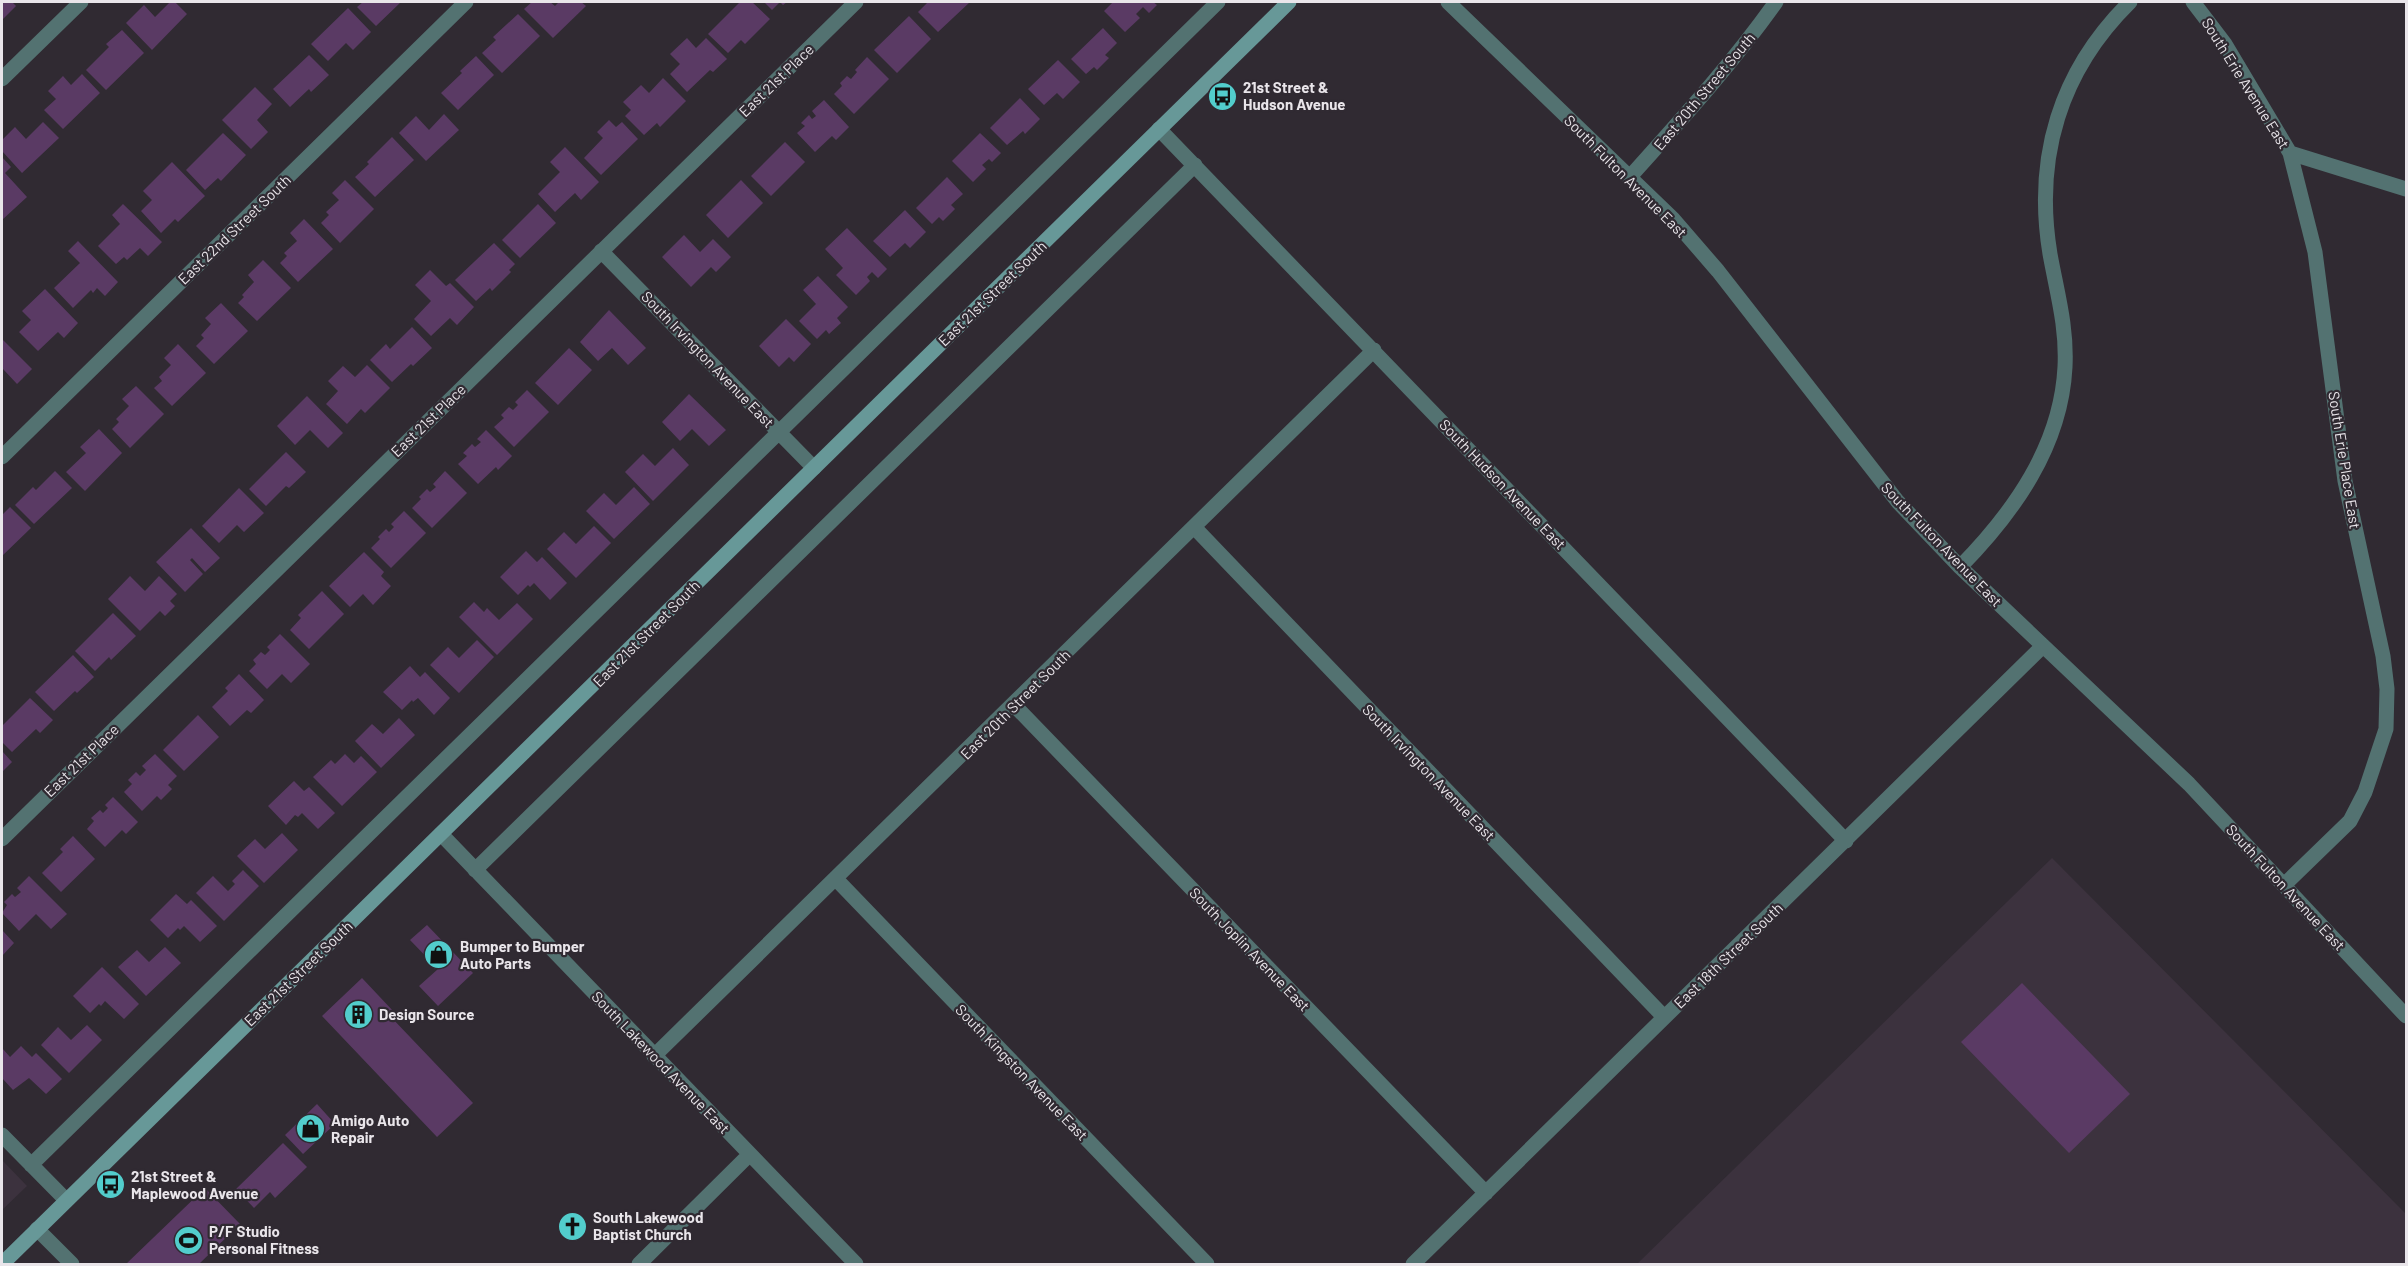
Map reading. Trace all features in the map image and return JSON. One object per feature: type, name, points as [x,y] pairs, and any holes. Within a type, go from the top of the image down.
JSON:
[{"type":"main road","name":"East 21st Street South","points":[[2,1264],[1289,2]]},
{"type":"street","points":[[2,79],[81,2]]},
{"type":"street","name":"East 22nd Street South","points":[[2,457],[466,2]]},
{"type":"street","name":"East 21st Place","points":[[2,838],[856,2]]},
{"type":"street","points":[[31,1165],[1218,2]]},
{"type":"street","name":"South Fulton Avenue East","points":[[1448,2],[1673,219],[1718,271],[1898,502],[1960,567],[2189,784],[2406,1016]]},
{"type":"street","name":"East 20th Street South","points":[[1629,178],[1693,107],[1776,2]]},
{"type":"street","points":[[1960,567],[1992,534],[2025,488],[2046,446],[2060,404],[2065,366],[2062,309],[2050,253],[2047,210],[2047,176],[2051,137],[2059,108],[2088,50],[2109,22],[2130,2]]},
{"type":"street","name":"South Erie Avenue East","points":[[2193,2],[2225,44],[2290,153],[2406,189]]},
{"type":"street","name":"South Hudson Avenue East","points":[[1159,129],[1846,840]]},
{"type":"street","name":"South Erie Place East","points":[[2284,885],[2350,821],[2374,767],[2386,729],[2387,689],[2383,656],[2345,481],[2315,252],[2290,153]]},
{"type":"street","points":[[475,870],[1195,165]]},
{"type":"street","name":"South Irvington Avenue East","points":[[601,251],[814,468]]},
{"type":"street","name":"East 20th Street South","points":[[654,1056],[1374,350]]},
{"type":"street","name":"South Irvington Avenue East","points":[[1194,527],[1664,1017]]},
{"type":"street","name":"East 18th Street South","points":[[1413,1264],[2043,646]]},
{"type":"street","name":"South Joplin Avenue East","points":[[1014,705],[1486,1193]]},
{"type":"street","name":"South Lakewood Avenue East","points":[[441,834],[856,1264]]},
{"type":"street","name":"South Kingston Avenue East","points":[[836,879],[1207,1264]]},
{"type":"street","points":[[2,1135],[66,1200]]},
{"type":"street","points":[[639,1264],[750,1154]]},
{"type":"street","points":[[37,1229],[72,1264]]},
{"type":"shaded area","points":[[2052,858],[2406,1214],[2406,1264],[1637,1264]]},
{"type":"shaded area","points":[[2,1160],[27,1186],[2,1210]]},
{"type":"building","points":[[2,2],[12,2],[16,6],[2,20]]},
{"type":"building","points":[[170,2],[175,2],[187,14],[152,50],[126,23],[144,5],[155,17]]},
{"type":"building","points":[[363,2],[401,2],[376,26],[357,7]]},
{"type":"building","points":[[532,2],[550,2],[555,6],[559,2],[581,2],[586,6],[553,38],[524,9]]},
{"type":"building","points":[[740,2],[752,2],[770,19],[745,44],[741,40],[728,53],[708,34]]},
{"type":"building","points":[[764,2],[780,2],[772,10]]},
{"type":"building","points":[[925,2],[970,2],[938,32],[918,12],[927,3]]},
{"type":"building","points":[[1113,2],[1153,2],[1157,5],[1149,13],[1143,7],[1136,14],[1140,18],[1125,32],[1104,11]]},
{"type":"building","points":[[348,8],[371,32],[353,50],[346,43],[328,61],[311,44]]},
{"type":"building","points":[[518,14],[540,36],[502,73],[482,53],[496,40],[493,37]]},
{"type":"building","points":[[909,16],[931,39],[897,73],[874,50]]},
{"type":"building","points":[[1103,28],[1117,43],[1105,55],[1109,58],[1097,70],[1094,67],[1086,74],[1071,59]]},
{"type":"building","points":[[122,30],[144,53],[106,90],[86,70],[109,47],[106,44]]},
{"type":"building","points":[[687,38],[696,48],[706,38],[727,59],[713,72],[710,70],[687,92],[670,74],[680,64],[670,54]]},
{"type":"building","points":[[309,55],[329,75],[311,92],[309,89],[290,107],[273,89]]},
{"type":"building","points":[[476,56],[494,75],[458,110],[441,93]]},
{"type":"building","points":[[867,57],[889,79],[854,114],[834,94],[842,86],[840,83],[847,76],[851,79],[857,72],[855,70]]},
{"type":"building","points":[[1058,60],[1080,82],[1063,99],[1057,93],[1044,105],[1028,89]]},
{"type":"building","points":[[82,74],[100,93],[63,129],[44,110],[56,99],[48,91],[63,76],[71,85]]},
{"type":"building","points":[[663,78],[686,101],[660,127],[657,123],[644,135],[625,116],[631,110],[623,102],[641,85],[649,93]]},
{"type":"building","points":[[255,87],[272,104],[257,120],[268,132],[251,149],[222,120]]},
{"type":"building","points":[[1020,98],[1040,119],[1025,134],[1023,131],[1007,145],[990,128]]},
{"type":"building","points":[[824,100],[849,127],[836,140],[832,136],[815,152],[797,133],[805,126],[801,123],[809,115],[812,119],[816,116],[812,111]]},
{"type":"building","points":[[444,114],[459,130],[426,161],[399,133],[416,116],[429,130]]},
{"type":"building","points":[[609,120],[616,127],[622,122],[638,139],[601,175],[584,158],[603,138],[597,132]]},
{"type":"building","points":[[43,122],[59,138],[22,173],[2,151],[2,140],[15,127],[26,139]]},
{"type":"building","points":[[223,133],[246,155],[221,181],[218,178],[205,190],[186,170]]},
{"type":"building","points":[[980,133],[1001,153],[992,162],[989,159],[982,165],[986,169],[973,182],[952,161]]},
{"type":"building","points":[[392,137],[414,160],[375,197],[355,177]]},
{"type":"building","points":[[785,142],[805,162],[771,196],[751,176]]},
{"type":"building","points":[[565,147],[599,182],[581,200],[575,193],[555,212],[538,194],[560,172],[550,162]]},
{"type":"building","points":[[2,157],[11,167],[5,173],[27,197],[2,220]]},
{"type":"building","points":[[172,162],[205,196],[178,222],[175,219],[161,233],[141,211],[152,200],[143,191]]},
{"type":"building","points":[[947,177],[963,194],[951,205],[955,209],[943,221],[939,217],[932,224],[916,208]]},
{"type":"building","points":[[345,180],[374,209],[340,243],[321,223],[329,215],[326,212],[339,200],[332,193]]},
{"type":"building","points":[[741,180],[763,203],[728,238],[706,215]]},
{"type":"building","points":[[123,204],[162,242],[148,256],[140,248],[127,260],[124,257],[116,264],[98,246],[120,224],[112,215]]},
{"type":"building","points":[[538,204],[556,223],[520,258],[502,240]]},
{"type":"building","points":[[905,210],[926,232],[910,248],[905,243],[890,257],[873,241]]},
{"type":"building","points":[[304,219],[333,249],[298,282],[280,263],[287,256],[284,253],[297,241],[290,233]]},
{"type":"building","points":[[847,228],[887,269],[878,278],[872,272],[867,277],[870,281],[856,295],[836,275],[843,268],[825,249]]},
{"type":"building","points":[[684,235],[700,252],[713,239],[731,257],[716,272],[711,267],[691,287],[662,257]]},
{"type":"building","points":[[78,241],[118,282],[105,296],[97,288],[93,293],[91,290],[73,308],[54,288],[80,263],[68,251]]},
{"type":"building","points":[[494,243],[515,264],[509,270],[511,272],[492,291],[490,288],[476,301],[455,280]]},
{"type":"building","points":[[263,260],[291,288],[257,321],[238,303],[254,282],[248,275]]},
{"type":"building","points":[[430,270],[446,286],[450,283],[474,307],[457,325],[450,318],[431,336],[414,319],[431,301],[415,285]]},
{"type":"building","points":[[818,276],[848,307],[837,318],[841,323],[829,334],[826,330],[817,339],[799,321],[816,304],[803,290]]},
{"type":"building","points":[[45,289],[78,323],[64,338],[58,332],[38,351],[19,332],[31,320],[22,311]]},
{"type":"building","points":[[221,303],[248,331],[214,364],[196,346],[204,338],[201,335],[211,324],[205,318]]},
{"type":"building","points":[[609,310],[646,348],[628,365],[612,348],[598,361],[580,342]]},
{"type":"building","points":[[786,319],[811,344],[794,362],[789,357],[779,367],[759,346]]},
{"type":"building","points":[[412,327],[432,348],[392,382],[370,360],[386,344],[390,349]]},
{"type":"building","points":[[2,339],[32,369],[17,384],[3,369],[2,371]]},
{"type":"building","points":[[178,344],[206,373],[172,406],[154,388],[162,381],[159,377],[171,365],[164,358]]},
{"type":"building","points":[[569,348],[592,370],[558,405],[535,383]]},
{"type":"building","points":[[367,365],[390,388],[365,413],[361,409],[347,424],[326,404],[338,391],[328,381],[343,366],[355,377]]},
{"type":"building","points":[[136,386],[164,414],[130,448],[112,429],[119,422],[116,419],[129,406],[122,399]]},
{"type":"building","points":[[527,390],[549,412],[514,447],[494,427],[504,418],[501,415],[509,407],[513,410],[518,405],[515,402]]},
{"type":"building","points":[[689,394],[726,430],[709,446],[692,429],[680,441],[662,422]]},
{"type":"building","points":[[307,396],[343,433],[328,448],[310,430],[295,445],[277,426]]},
{"type":"building","points":[[99,429],[122,453],[85,491],[66,472],[86,453],[80,447]]},
{"type":"building","points":[[486,430],[512,456],[498,470],[496,467],[478,484],[458,464],[467,456],[463,453],[472,444],[475,447],[481,442],[477,439]]},
{"type":"building","points":[[673,448],[689,465],[653,501],[625,472],[643,454],[655,466]]},
{"type":"building","points":[[286,452],[306,472],[289,488],[286,486],[266,506],[249,489]]},
{"type":"building","points":[[55,471],[72,488],[34,524],[15,505],[33,487],[36,490]]},
{"type":"building","points":[[445,471],[467,493],[432,528],[412,508],[427,489],[430,492],[436,487],[433,484]]},
{"type":"building","points":[[634,487],[650,504],[614,539],[586,511],[604,493],[616,505]]},
{"type":"building","points":[[239,488],[264,513],[244,532],[237,525],[219,543],[202,526]]},
{"type":"building","points":[[10,507],[31,528],[2,556],[2,515]]},
{"type":"building","points":[[404,511],[426,533],[391,568],[371,548],[386,529],[389,532],[394,527],[391,524]]},
{"type":"building","points":[[594,526],[611,543],[576,578],[547,549],[564,532],[576,544]]},
{"type":"building","points":[[191,528],[220,558],[205,572],[192,558],[190,560],[203,574],[185,592],[156,562]]},
{"type":"building","points":[[526,551],[537,562],[542,557],[567,583],[550,600],[534,583],[530,587],[528,585],[518,595],[500,577]]},
{"type":"building","points":[[364,552],[384,572],[381,576],[391,586],[373,605],[363,594],[350,607],[329,586]]},
{"type":"building","points":[[130,576],[145,591],[159,576],[177,594],[170,601],[175,606],[165,616],[160,611],[140,631],[108,599]]},
{"type":"building","points":[[322,591],[344,614],[309,649],[290,630],[301,618],[298,615]]},
{"type":"building","points":[[474,602],[484,612],[487,608],[499,620],[517,603],[533,619],[497,655],[459,617]]},
{"type":"building","points":[[113,613],[136,636],[111,660],[109,657],[95,671],[75,651]]},
{"type":"building","points":[[280,634],[310,664],[291,683],[282,674],[267,689],[249,671],[256,664],[253,660],[261,652],[265,655],[270,650],[267,647]]},
{"type":"building","points":[[477,640],[494,657],[459,693],[430,665],[448,647],[459,658]]},
{"type":"building","points":[[73,655],[94,677],[54,711],[35,692]]},
{"type":"building","points":[[410,666],[420,677],[425,672],[450,698],[434,715],[418,698],[413,702],[412,700],[402,710],[383,692]]},
{"type":"building","points":[[239,674],[264,700],[251,713],[247,710],[230,726],[212,707],[228,691],[225,688]]},
{"type":"building","points":[[30,698],[53,720],[40,733],[36,729],[12,752],[2,742],[2,726]]},
{"type":"building","points":[[198,715],[219,737],[184,771],[163,750]]},
{"type":"building","points":[[399,718],[415,735],[381,768],[355,741],[372,724],[383,734]]},
{"type":"building","points":[[2,751],[12,762],[2,772]]},
{"type":"building","points":[[155,754],[177,776],[168,785],[172,789],[161,800],[157,796],[142,811],[124,792],[132,784],[128,780],[136,772],[140,776],[146,770],[142,766]]},
{"type":"building","points":[[345,754],[354,763],[361,756],[377,772],[342,806],[313,777],[331,760],[335,764]]},
{"type":"building","points":[[294,781],[304,791],[309,787],[335,813],[318,829],[302,813],[298,817],[295,815],[286,825],[268,806]]},
{"type":"building","points":[[113,797],[138,822],[126,834],[122,830],[105,847],[87,829],[94,821],[91,818],[100,810],[103,813],[108,808],[105,805]]},
{"type":"building","points":[[282,833],[298,850],[264,883],[237,856],[255,839],[265,849]]},
{"type":"building","points":[[73,836],[95,859],[61,892],[42,873],[63,852],[60,849]]},
{"type":"building","points":[[243,870],[259,886],[224,921],[196,893],[213,876],[228,891],[235,884],[232,881]]},
{"type":"building","points":[[29,876],[67,914],[51,929],[36,914],[19,931],[2,913],[7,905],[4,902],[12,894],[15,897],[21,892],[17,888]]},
{"type":"building","points":[[176,894],[187,904],[191,900],[217,926],[200,942],[184,926],[180,930],[178,928],[168,938],[150,920]]},
{"type":"building","name":"Bumper to Bumper Auto Parts","points":[[427,925],[473,973],[438,1006],[419,986],[438,969],[410,940]]},
{"type":"building","points":[[2,930],[14,943],[2,956]]},
{"type":"building","points":[[165,947],[181,963],[146,996],[118,967],[137,950],[149,962]]},
{"type":"building","points":[[102,967],[139,1004],[124,1019],[105,1001],[90,1013],[73,996]]},
{"type":"building","points":[[362,978],[394,1012],[390,1016],[473,1103],[437,1137],[322,1016]]},
{"type":"building","points":[[2022,983],[2130,1094],[2069,1153],[1961,1042]]},
{"type":"building","points":[[87,1025],[102,1040],[69,1073],[41,1045],[58,1027],[71,1040]]},
{"type":"building","points":[[21,1046],[32,1057],[36,1053],[62,1079],[46,1094],[29,1078],[13,1090],[2,1078],[2,1048],[10,1057]]},
{"type":"building","name":"Amigo Auto Repair","points":[[317,1104],[335,1124],[303,1154],[285,1135]]},
{"type":"building","points":[[283,1143],[307,1167],[275,1198],[270,1192],[254,1208],[236,1189]]},
{"type":"building","points":[[205,1188],[240,1224],[199,1264],[126,1264]]},
{"type":"place","name":"21st Street & Hudson Avenue","points":[[1222,96]]},
{"type":"place","name":"Bumper to Bumper Auto Parts","points":[[439,955]]},
{"type":"place","name":"Design Source","points":[[358,1014]]},
{"type":"place","name":"Amigo Auto Repair","points":[[310,1129]]},
{"type":"place","name":"21st Street & Maplewood Avenue","points":[[110,1185]]},
{"type":"place","name":"South Lakewood Baptist Church","points":[[572,1226]]},
{"type":"place","name":"P/F Studio Personal Fitness","points":[[188,1240]]}]
